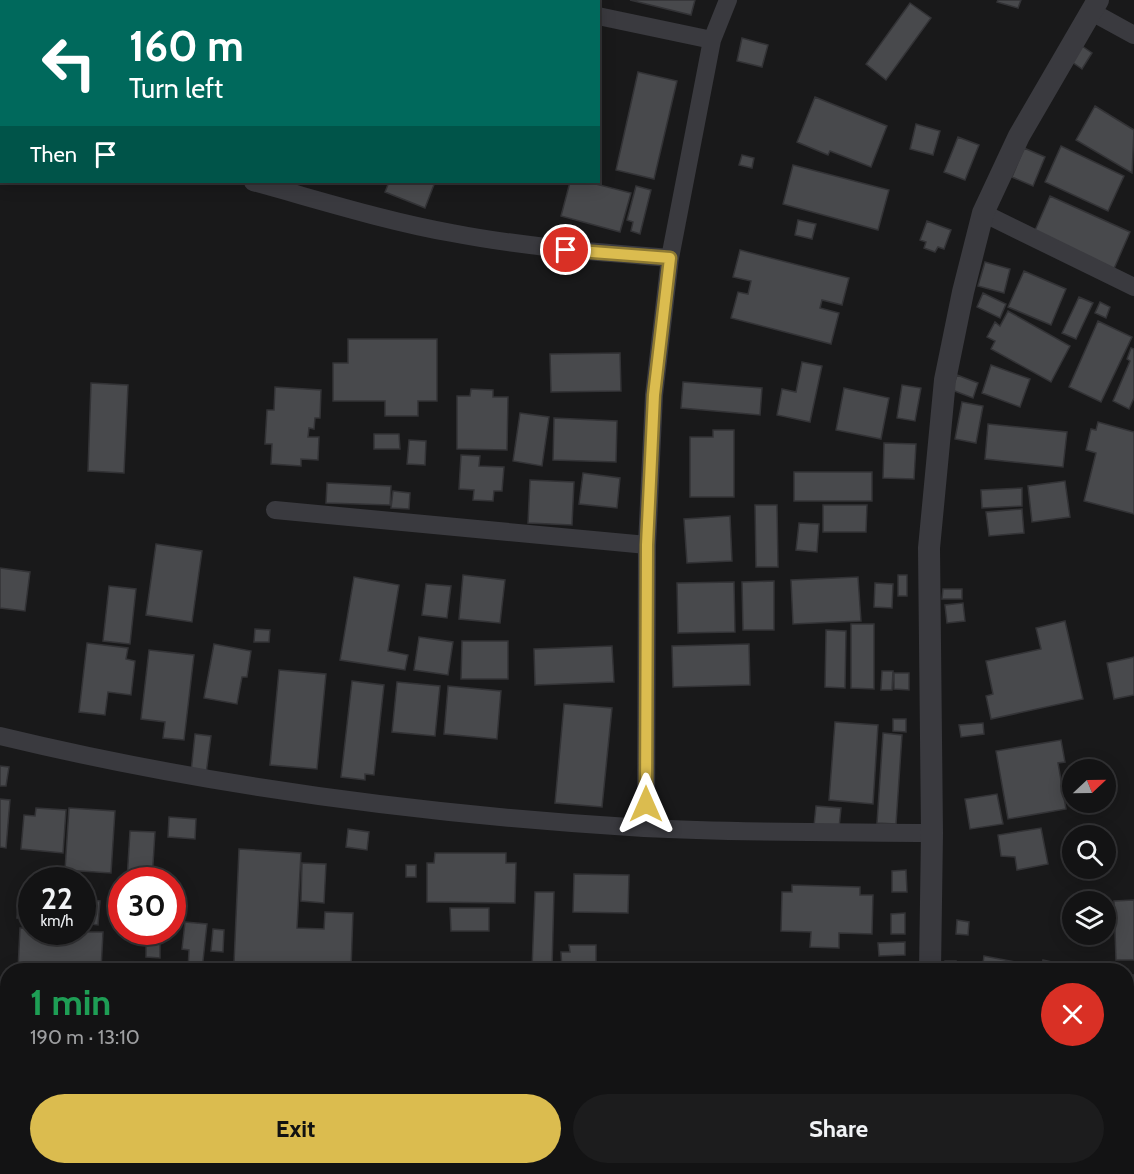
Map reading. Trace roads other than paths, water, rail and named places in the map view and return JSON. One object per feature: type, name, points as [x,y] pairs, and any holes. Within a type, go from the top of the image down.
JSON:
[{"type":"street","points":[[645,828],[647,545],[654,395],[670,258],[712,40],[728,0]]},
{"type":"street","points":[[930,963],[932,833],[929,548],[945,380],[963,292],[983,213],[1019,136],[1095,6],[1134,35]]},
{"type":"street","points":[[600,16],[712,40]]},
{"type":"street","points":[[256,183],[351,210],[452,233],[566,250],[670,258]]},
{"type":"street","points":[[983,213],[1134,287]]},
{"type":"street","points":[[275,510],[647,545]]},
{"type":"street","points":[[0,736],[105,762],[415,809],[645,828],[932,833]]}]
